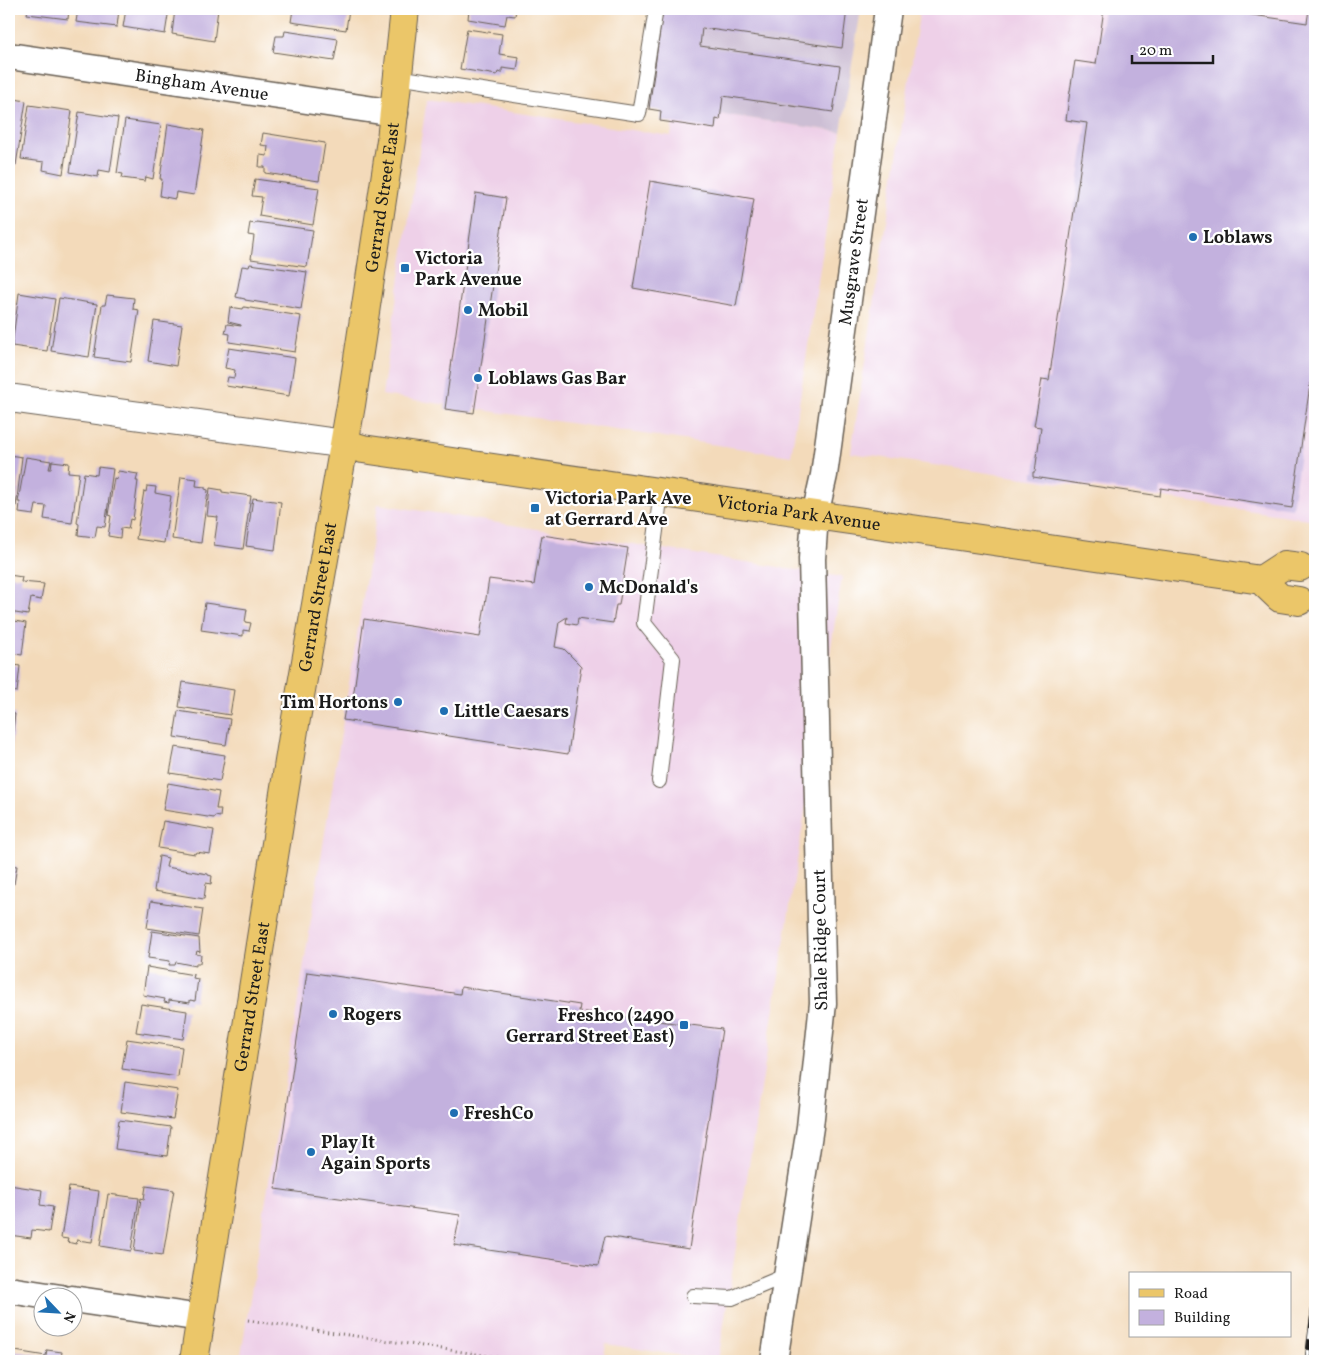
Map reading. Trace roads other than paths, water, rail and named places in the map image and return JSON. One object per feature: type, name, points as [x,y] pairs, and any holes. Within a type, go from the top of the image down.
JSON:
[{"type":"main road","name":"Gerrard Street East","points":[[194,1361],[294,730],[345,444],[395,113],[405,9]]},
{"type":"main road","name":"Victoria Park Avenue","points":[[345,444],[363,449],[1261,580]]},
{"type":"main road","points":[[1300,567],[1284,565],[1261,580],[1280,598],[1300,601]]},
{"type":"street","name":"Musgrave Street","points":[[815,515],[824,475],[888,9]]},
{"type":"street","name":"Bingham Avenue","points":[[9,56],[395,113]]},
{"type":"street","name":"Victoria Park Avenue","points":[[9,398],[345,444]]},
{"type":"street","name":"Shale Ridge Court","points":[[774,1361],[810,1127],[823,1003],[812,559],[815,515]]},
{"type":"street","points":[[9,1290],[32,1293]]},
{"type":"street","points":[[82,1300],[201,1318]]},
{"type":"lane","points":[[397,78],[639,114],[656,9]]},
{"type":"lane","points":[[659,781],[673,659],[644,623],[661,492]]},
{"type":"lane","points":[[693,1296],[732,1298],[787,1275]]},
{"type":"railway","points":[[1307,1361],[1315,1298]]},
{"type":"place","name":"Loblaws","points":[[1193,237]]},
{"type":"place","name":"Victoria Park Avenue","points":[[405,268]]},
{"type":"place","name":"Mobil","points":[[468,310]]},
{"type":"place","name":"Loblaws Gas Bar","points":[[478,378]]},
{"type":"place","name":"Victoria Park Ave at Gerrard Ave","points":[[535,508]]},
{"type":"place","name":"McDonald's","points":[[589,587]]},
{"type":"place","name":"Tim Hortons","points":[[398,702]]},
{"type":"place","name":"Little Caesars","points":[[444,711]]},
{"type":"place","name":"Rogers","points":[[333,1014]]},
{"type":"place","name":"Freshco (2490 Gerrard Street East)","points":[[684,1025]]},
{"type":"place","name":"FreshCo","points":[[454,1113]]},
{"type":"place","name":"Play It Again Sports","points":[[311,1152]]}]
